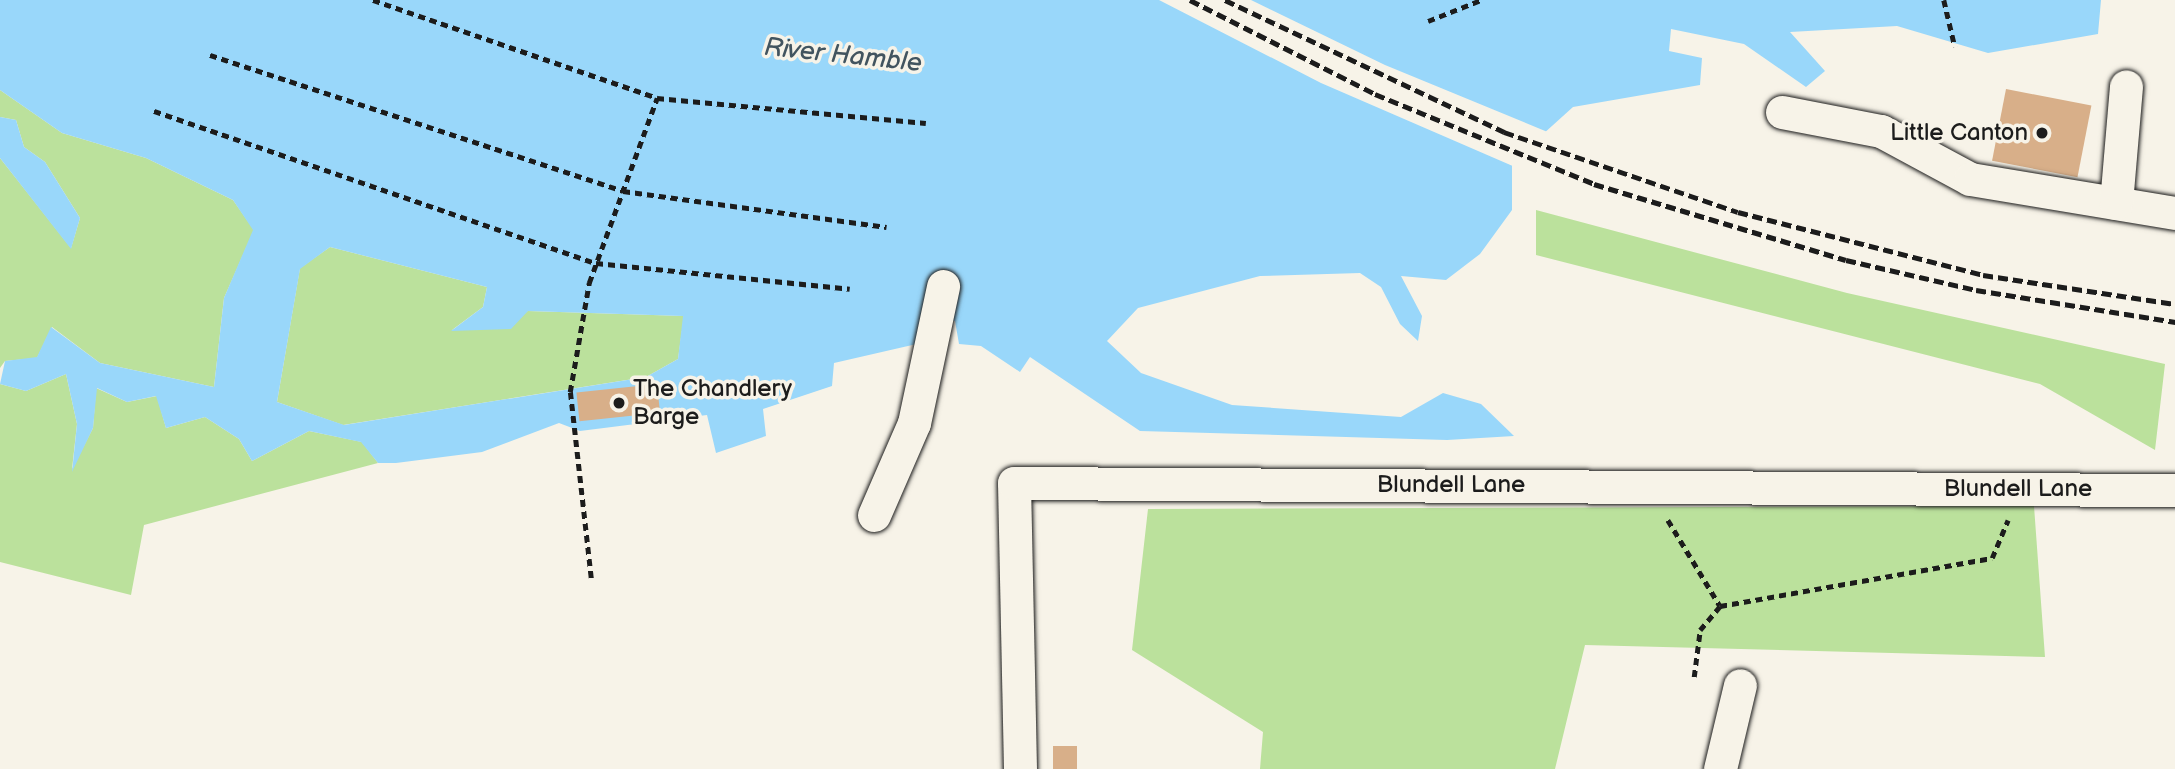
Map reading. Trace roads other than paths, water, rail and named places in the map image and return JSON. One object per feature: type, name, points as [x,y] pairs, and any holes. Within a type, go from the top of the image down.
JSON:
[{"type":"street","points":[[2116,203],[2126,86]]},
{"type":"street","points":[[1782,113],[1881,131],[1970,178],[2175,213]]},
{"type":"street","points":[[874,514],[914,423],[943,286]]},
{"type":"street","name":"Blundell Lane","points":[[1020,769],[1014,482],[2175,490]]},
{"type":"street","points":[[1720,769],[1740,685]]},
{"type":"water","name":"River Hamble","points":[[0,0],[2101,0],[2098,34],[1988,53],[1897,26],[1790,32],[1825,71],[1806,87],[1744,44],[1671,29],[1669,51],[1702,58],[1700,85],[1573,107],[1512,162],[1512,210],[1480,254],[1446,280],[1401,276],[1422,316],[1418,341],[1400,324],[1381,287],[1360,273],[1260,276],[1138,308],[1107,341],[1141,373],[1232,405],[1401,417],[1443,393],[1481,404],[1514,436],[1447,440],[1140,431],[1030,357],[1020,372],[981,346],[959,344],[955,321],[921,318],[921,343],[834,363],[832,386],[763,409],[766,436],[716,453],[707,415],[580,431],[559,423],[482,452],[396,463],[378,463],[361,442],[309,431],[252,461],[239,439],[205,417],[166,428],[156,396],[127,402],[97,388],[93,428],[72,472],[77,424],[66,374],[26,391],[0,384],[5,361],[37,357],[51,327],[100,363],[214,387],[224,298],[253,230],[233,200],[146,158],[62,133],[0,90]],"holes":[[[330,247],[487,287],[483,307],[451,331],[511,329],[528,311],[683,316],[678,359],[646,377],[344,425],[277,402],[300,269]]]},
{"type":"water","points":[[0,117],[16,120],[24,147],[45,162],[80,218],[71,249],[0,158]]},
{"type":"railway","points":[[1190,0],[1375,94],[1594,184],[1846,260],[1976,290],[2175,322]]},
{"type":"railway","points":[[1225,0],[1504,132],[1738,212],[1983,275],[2175,304]]},
{"type":"place","name":"Little Canton","points":[[2042,133]]},
{"type":"place","name":"The Chandlery Barge","points":[[619,403]]}]
